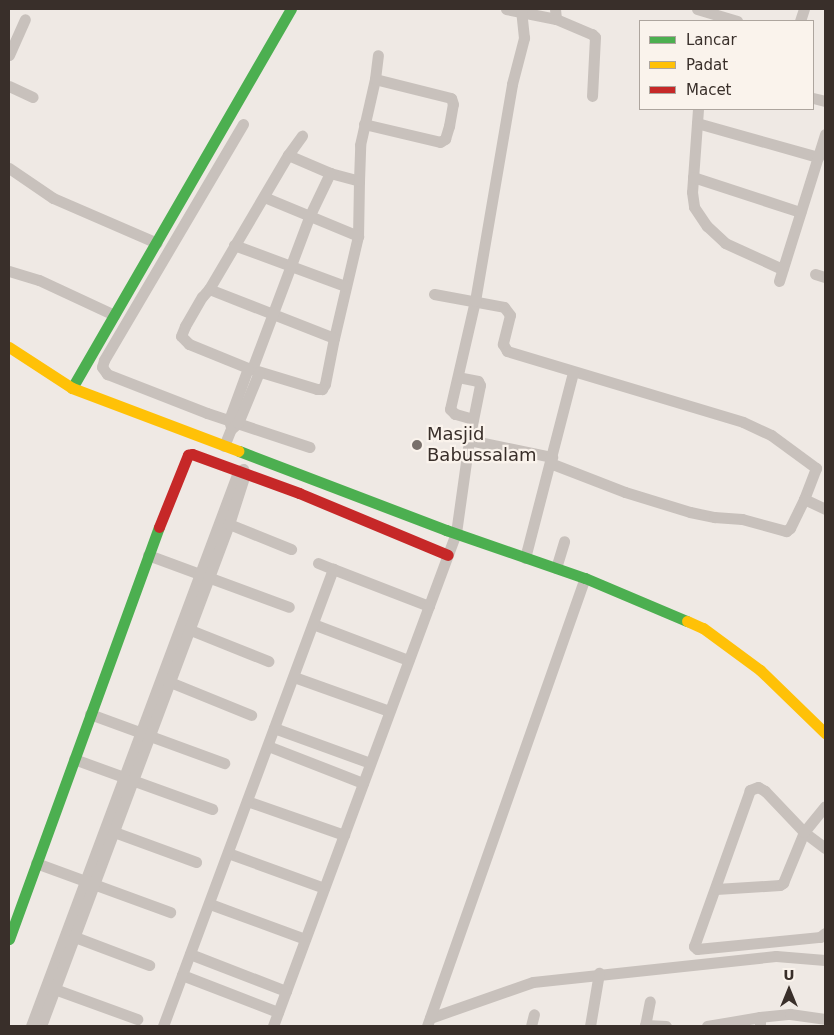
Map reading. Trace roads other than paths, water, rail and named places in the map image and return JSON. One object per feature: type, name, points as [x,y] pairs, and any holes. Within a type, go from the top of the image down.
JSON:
[{"type":"street","points":[[76,382],[291,9]]},
{"type":"street","points":[[506,9],[522,10],[538,17],[555,14],[595,37],[592,96]]},
{"type":"street","points":[[697,9],[734,20]]},
{"type":"street","points":[[473,419],[451,412],[475,301],[512,84],[524,38],[522,10]]},
{"type":"street","points":[[9,55],[25,19]]},
{"type":"street","points":[[302,136],[288,155],[209,289],[202,297],[181,336],[189,344],[253,369],[322,389],[325,384],[345,286],[358,236],[359,181],[364,124],[375,79],[378,55]]},
{"type":"street","points":[[364,124],[440,142],[445,139],[449,126],[453,104],[451,98],[375,79]]},
{"type":"street","points":[[9,86],[33,97]]},
{"type":"street","points":[[698,110],[693,177],[694,207],[707,226],[725,243],[782,269]]},
{"type":"street","points":[[697,123],[818,158]]},
{"type":"street","points":[[204,576],[229,524],[245,466],[230,432],[107,374],[102,367],[104,360],[243,124]]},
{"type":"street","points":[[779,281],[825,134]]},
{"type":"street","points":[[288,155],[330,173],[359,181]]},
{"type":"street","points":[[9,168],[53,198],[157,243]]},
{"type":"street","points":[[230,432],[271,314],[330,173]]},
{"type":"street","points":[[693,177],[800,212]]},
{"type":"street","points":[[264,197],[358,236]]},
{"type":"street","points":[[234,245],[345,286]]},
{"type":"street","points":[[9,271],[39,280],[114,315]]},
{"type":"street","points":[[209,289],[334,338]]},
{"type":"street","points":[[434,294],[504,307],[509,310],[503,344],[507,351],[743,422],[792,448],[821,470],[790,528],[786,531],[742,519],[714,517],[690,512],[625,492],[551,460],[469,440]]},
{"type":"street","points":[[9,347],[76,382],[230,432],[309,447]]},
{"type":"street","points":[[525,558],[574,372]]},
{"type":"street","points":[[273,1026],[456,532],[469,440],[480,382],[458,377]]},
{"type":"street","points":[[9,939],[148,555],[188,454],[245,466],[359,507],[456,532],[525,558],[558,563],[585,578],[703,628],[722,640],[760,670],[825,733]]},
{"type":"street","points":[[245,466],[359,507],[448,555]]},
{"type":"street","points":[[31,1026],[50,987],[90,883],[127,778],[245,466]]},
{"type":"street","points":[[804,500],[825,509]]},
{"type":"street","points":[[229,524],[292,549]]},
{"type":"street","points":[[558,563],[564,541]]},
{"type":"street","points":[[148,555],[289,607]]},
{"type":"street","points":[[318,563],[429,606]]},
{"type":"street","points":[[163,1026],[210,904],[333,569]]},
{"type":"street","points":[[428,1022],[585,578]]},
{"type":"street","points":[[313,624],[408,660]]},
{"type":"street","points":[[184,628],[268,661]]},
{"type":"street","points":[[294,677],[389,711]]},
{"type":"street","points":[[165,681],[251,714]]},
{"type":"street","points":[[90,714],[224,763]]},
{"type":"street","points":[[274,728],[370,763]]},
{"type":"street","points":[[268,746],[363,783]]},
{"type":"street","points":[[74,759],[212,809]]},
{"type":"street","points":[[825,848],[804,832],[765,791],[754,787],[750,790],[716,889],[694,942],[697,949],[820,937],[825,933]]},
{"type":"street","points":[[247,801],[344,835]]},
{"type":"street","points":[[716,889],[780,886],[786,880],[804,832],[825,806]]},
{"type":"street","points":[[109,830],[196,862]]},
{"type":"street","points":[[228,852],[324,888]]},
{"type":"street","points":[[36,863],[170,912]]},
{"type":"street","points":[[210,904],[305,939]]},
{"type":"street","points":[[69,935],[149,965]]},
{"type":"street","points":[[190,954],[286,991]]},
{"type":"street","points":[[428,1022],[533,982],[599,973],[776,956],[825,960]]},
{"type":"street","points":[[590,1026],[599,973]]},
{"type":"street","points":[[182,975],[278,1012]]},
{"type":"street","points":[[50,987],[137,1019]]},
{"type":"street","points":[[41,1026],[50,987]]},
{"type":"street","points":[[650,1001],[645,1026],[666,1026]]},
{"type":"street","points":[[532,1026],[534,1014]]},
{"type":"street","points":[[707,1026],[760,1021],[790,1014],[825,1019]]},
{"type":"place","name":"Masjid Babussalam","points":[[417,445]]}]
